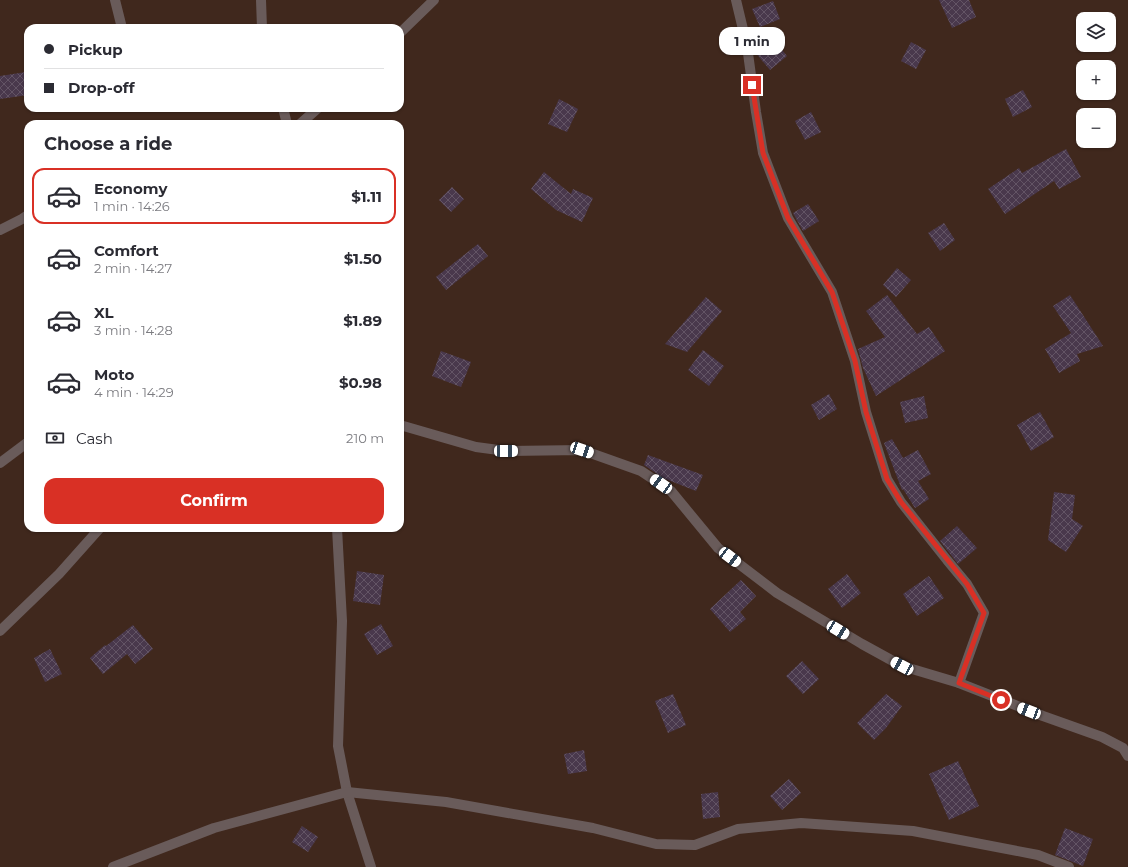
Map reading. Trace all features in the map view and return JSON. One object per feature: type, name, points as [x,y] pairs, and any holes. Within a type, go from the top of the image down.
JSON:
[{"type":"street","points":[[115,0],[121,24]]},
{"type":"street","points":[[262,0],[262,24]]},
{"type":"street","points":[[404,29],[434,0]]},
{"type":"street","points":[[736,0],[747,46],[763,153],[788,218],[832,292],[855,361],[866,412],[887,479],[901,502],[967,584],[984,613],[959,683]]},
{"type":"street","points":[[304,120],[314,112]]},
{"type":"street","points":[[0,230],[24,218]]},
{"type":"street","points":[[404,426],[476,447],[506,451],[582,450],[642,471],[671,491],[718,548],[777,593],[862,644],[902,666],[959,683],[1102,737],[1123,748],[1128,756]]},
{"type":"street","points":[[0,464],[24,445]]},
{"type":"street","points":[[0,631],[59,574],[96,532]]},
{"type":"street","points":[[337,532],[342,621],[338,746],[347,792],[371,867]]},
{"type":"street","points":[[113,867],[214,828],[347,792],[446,802],[593,828],[656,844],[695,845],[738,829],[801,823],[913,831],[1038,855],[1070,867]]},
{"type":"building","points":[[939,0],[969,0],[976,17],[952,28]]},
{"type":"building","points":[[773,1],[780,19],[760,27],[752,9]]},
{"type":"building","points":[[770,35],[787,56],[770,70],[754,51],[754,48]]},
{"type":"building","points":[[911,42],[926,50],[916,69],[901,61]]},
{"type":"building","points":[[24,72],[24,96],[0,99],[0,76]]},
{"type":"building","points":[[1023,90],[1032,107],[1013,117],[1005,99]]},
{"type":"building","points":[[559,99],[578,109],[567,132],[548,124]]},
{"type":"building","points":[[811,112],[821,132],[805,140],[795,121]]},
{"type":"building","points":[[1066,149],[1081,177],[1059,189],[1054,181],[1005,214],[988,189],[1019,168],[1022,173]]},
{"type":"building","points":[[544,172],[571,194],[573,189],[593,198],[582,222],[556,210],[531,189]]},
{"type":"building","points":[[452,187],[464,199],[451,212],[439,200]]},
{"type":"building","points":[[808,204],[819,221],[803,231],[793,213]]},
{"type":"building","points":[[944,223],[955,240],[940,251],[928,233]]},
{"type":"building","points":[[478,244],[488,256],[446,290],[436,277]]},
{"type":"building","points":[[897,268],[911,280],[896,297],[883,285]]},
{"type":"building","points":[[887,295],[917,334],[929,327],[945,351],[876,396],[863,368],[858,349],[885,337],[866,311]]},
{"type":"building","points":[[1070,295],[1103,346],[1077,354],[1080,361],[1059,373],[1045,349],[1071,333],[1053,306]]},
{"type":"building","points":[[706,297],[722,311],[687,352],[665,344]]},
{"type":"building","points":[[703,350],[724,366],[709,386],[688,370]]},
{"type":"building","points":[[441,351],[471,362],[461,387],[432,376]]},
{"type":"building","points":[[829,394],[837,409],[819,420],[811,405]]},
{"type":"building","points":[[924,396],[928,418],[905,423],[900,402]]},
{"type":"building","points":[[1040,412],[1054,437],[1031,451],[1017,425]]},
{"type":"building","points":[[892,439],[903,458],[918,450],[931,474],[918,481],[929,499],[915,508],[903,489],[902,490],[884,443]]},
{"type":"building","points":[[648,455],[703,475],[696,491],[663,478],[644,465]]},
{"type":"building","points":[[1054,492],[1075,495],[1072,519],[1083,526],[1066,552],[1048,540]]},
{"type":"building","points":[[957,526],[977,548],[958,564],[940,541]]},
{"type":"building","points":[[357,571],[384,575],[380,605],[353,601]]},
{"type":"building","points":[[847,574],[861,593],[842,608],[828,589]]},
{"type":"building","points":[[929,576],[944,598],[917,616],[903,594]]},
{"type":"building","points":[[741,580],[756,596],[740,612],[746,619],[730,632],[710,609]]},
{"type":"building","points":[[381,624],[393,646],[377,655],[364,634]]},
{"type":"building","points":[[133,625],[153,649],[135,664],[127,654],[103,674],[90,658]]},
{"type":"building","points":[[50,649],[62,674],[45,682],[34,658]]},
{"type":"building","points":[[802,661],[819,679],[803,694],[786,676]]},
{"type":"building","points":[[673,694],[686,725],[668,733],[655,701]]},
{"type":"building","points":[[886,694],[902,706],[886,728],[874,740],[857,723]]},
{"type":"building","points":[[584,750],[587,771],[568,774],[564,754]]},
{"type":"building","points":[[958,761],[979,806],[949,820],[929,774]]},
{"type":"building","points":[[789,779],[801,793],[782,810],[770,796]]},
{"type":"building","points":[[718,792],[720,817],[703,819],[701,794]]},
{"type":"building","points":[[302,826],[318,837],[308,852],[292,842]]},
{"type":"building","points":[[1065,828],[1093,839],[1083,866],[1055,855]]},
{"type":"route","points":[[752,85],[763,153],[788,218],[832,292],[855,361],[866,412],[887,479],[901,502],[946,560],[967,584],[984,613],[959,683],[1001,700]]}]
